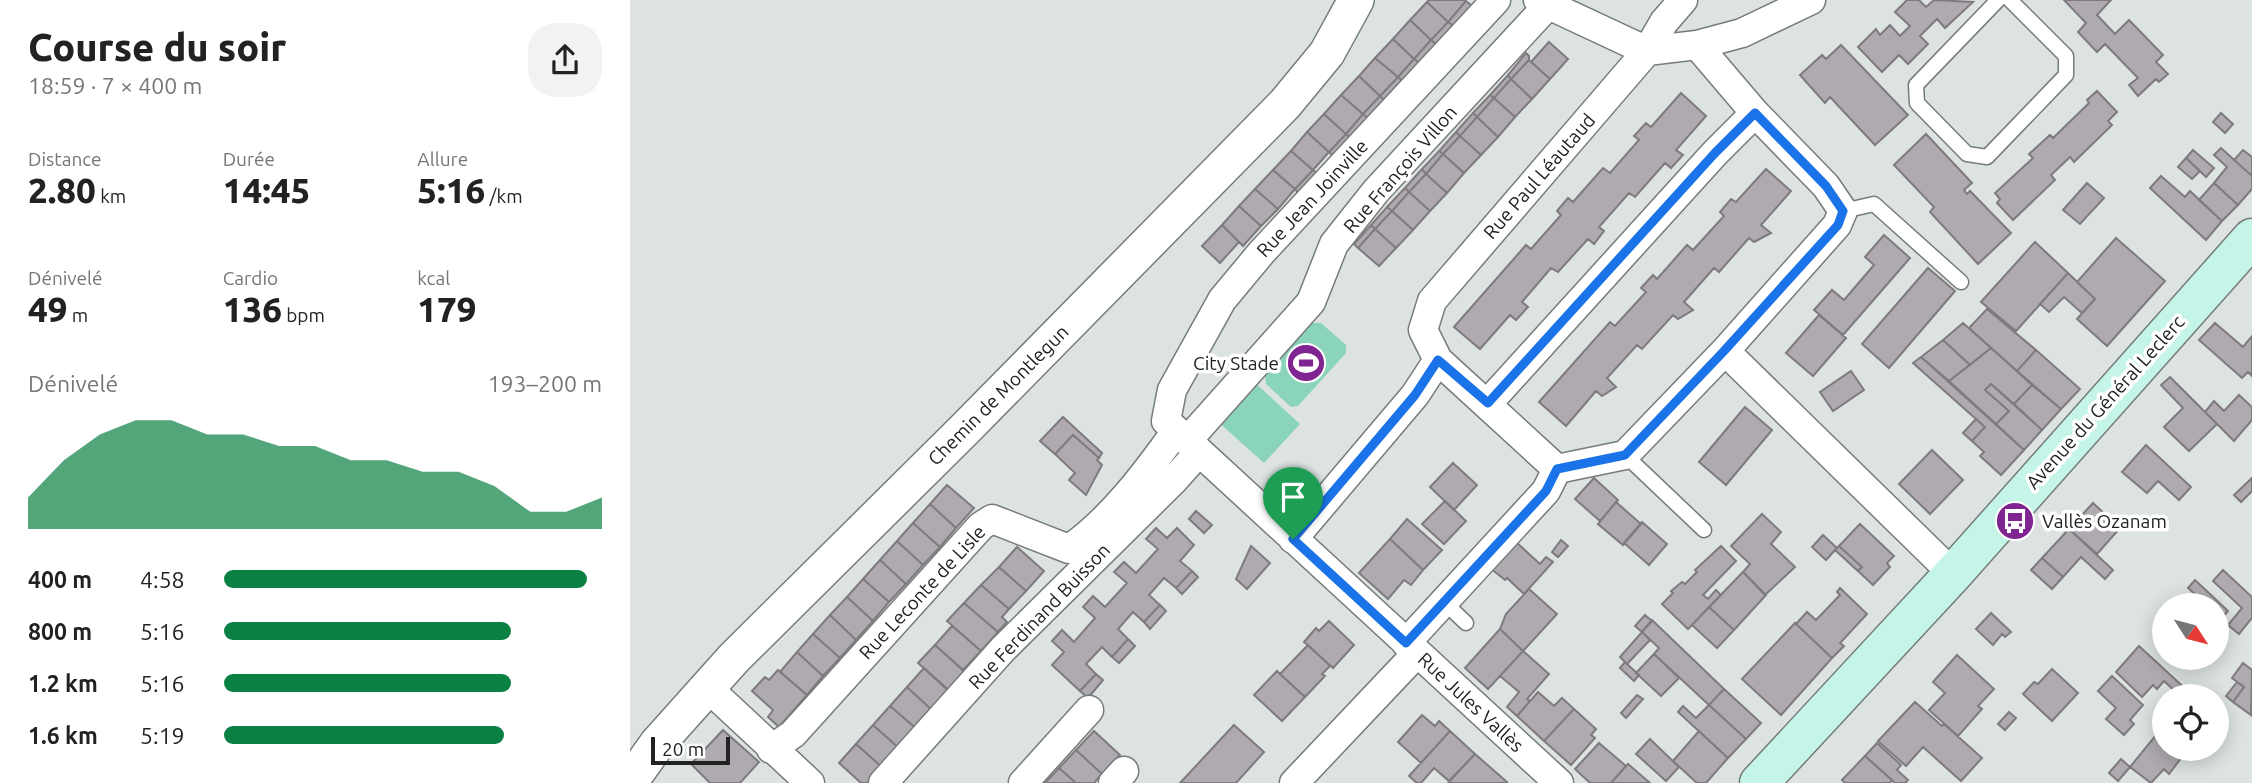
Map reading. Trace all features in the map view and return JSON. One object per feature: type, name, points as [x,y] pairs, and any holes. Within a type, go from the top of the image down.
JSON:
[{"type":"main road","name":"Avenue du Général Leclerc","points":[[1759,783],[1953,573],[2252,238]]},
{"type":"street","name":"Chemin de Montlegun","points":[[630,782],[657,744],[734,658],[965,429],[1284,104],[1326,53],[1356,0]]},
{"type":"street","name":"Rue Jean Joinville","points":[[1182,436],[1172,390],[1222,300],[1261,253],[1496,0]]},
{"type":"street","name":"Rue Paul Léautaud","points":[[1438,360],[1423,330],[1432,302],[1647,51],[1664,22],[1683,0]]},
{"type":"street","points":[[1543,2],[1647,51],[1697,45],[1742,33],[1811,0]]},
{"type":"street","name":"Rue François Villon","points":[[1182,436],[1311,302],[1334,244],[1376,191],[1543,2]]},
{"type":"street","points":[[1557,469],[1625,455],[1838,225],[1843,211],[1826,186],[1755,113],[1697,45]]},
{"type":"street","points":[[1488,403],[1715,153],[1755,113]]},
{"type":"street","points":[[1724,351],[1953,573]]},
{"type":"street","points":[[1293,539],[1415,395],[1438,360],[1557,469]]},
{"type":"street","name":"Rue Jules Vallès","points":[[1182,436],[1559,783]]},
{"type":"street","name":"Rue Leconte de Lisle","points":[[771,749],[793,734],[981,526],[992,519],[1069,549],[1088,536],[1182,436]]},
{"type":"street","name":"Rue Ferdinand Buisson","points":[[883,783],[1003,649],[1174,480],[1182,436]]},
{"type":"street","points":[[1294,783],[1412,648],[1444,602],[1546,491],[1557,469]]},
{"type":"street","points":[[709,689],[810,783]]},
{"type":"street","points":[[1023,783],[1089,710]]},
{"type":"lane","points":[[1998,0],[1916,85],[1917,103],[1967,154],[1987,157],[2066,75],[2066,56],[2010,0]]},
{"type":"lane","points":[[1843,211],[1874,204],[1961,282]]},
{"type":"lane","points":[[1625,455],[1704,530]]},
{"type":"lane","points":[[1444,602],[1466,623]]},
{"type":"green space","name":"City Stade","points":[[1312,323],[1321,323],[1346,345],[1346,353],[1298,406],[1291,407],[1266,384],[1265,374]]},
{"type":"green space","points":[[1252,380],[1300,424],[1264,463],[1216,420]]},
{"type":"building","points":[[1907,0],[1919,0],[1926,7],[1934,0],[1973,2],[1945,28],[1937,19],[1920,36],[1928,44],[1908,64],[1899,55],[1882,72],[1858,47],[1876,29],[1880,35],[1890,25],[1900,36],[1910,26],[1895,12]]},
{"type":"building","points":[[2064,0],[2111,0],[2097,15],[2115,34],[2129,20],[2163,55],[2156,62],[2168,74],[2159,82],[2156,79],[2138,96],[2129,85],[2138,78],[2105,44],[2097,52],[2078,32],[2086,23]]},
{"type":"building","points":[[1466,1],[1448,22],[1427,2]]},
{"type":"building","points":[[1466,1],[1472,6],[1454,26],[1448,22]]},
{"type":"building","points":[[1427,2],[1448,22],[1431,40],[1410,20]]},
{"type":"building","points":[[1410,20],[1431,40],[1414,59],[1393,39]]},
{"type":"building","points":[[1448,22],[1454,26],[1437,45],[1431,40]]},
{"type":"building","points":[[1393,39],[1414,59],[1398,77],[1375,58]]},
{"type":"building","points":[[1431,40],[1437,45],[1420,63],[1414,59]]},
{"type":"building","points":[[1549,42],[1568,59],[1550,79],[1531,62]]},
{"type":"building","points":[[1841,45],[1908,115],[1875,145],[1830,97],[1825,103],[1800,75],[1822,55],[1826,59]]},
{"type":"building","points":[[1526,53],[1529,60],[1511,79],[1508,75]]},
{"type":"building","points":[[1375,58],[1398,77],[1380,96],[1359,76]]},
{"type":"building","points":[[1414,59],[1420,63],[1403,82],[1398,77]]},
{"type":"building","points":[[1529,60],[1550,79],[1532,99],[1511,79]]},
{"type":"building","points":[[1508,75],[1511,79],[1494,98],[1490,95]]},
{"type":"building","points":[[1359,76],[1380,96],[1363,114],[1341,95]]},
{"type":"building","points":[[1398,77],[1403,82],[1385,101],[1380,96]]},
{"type":"building","points":[[1511,79],[1532,99],[1515,117],[1494,98]]},
{"type":"building","points":[[2097,91],[2117,112],[2108,121],[2112,125],[2074,162],[2070,157],[2051,175],[2055,180],[2013,220],[1997,203],[2000,199],[1995,193],[2033,158],[2029,154],[2050,135],[2053,138],[2089,103],[2087,100]]},
{"type":"building","points":[[1681,93],[1706,116],[1676,150],[1683,155],[1671,168],[1665,163],[1635,197],[1629,193],[1599,227],[1604,231],[1594,244],[1588,239],[1558,272],[1551,268],[1522,302],[1528,307],[1516,320],[1510,315],[1480,349],[1454,327],[1526,245],[1531,249],[1561,215],[1557,211],[1568,198],[1573,202],[1603,168],[1610,173],[1639,140],[1634,136],[1646,123],[1651,127]]},
{"type":"building","points":[[1341,95],[1363,114],[1346,134],[1324,114]]},
{"type":"building","points":[[1490,95],[1494,98],[1477,117],[1473,113]]},
{"type":"building","points":[[1380,96],[1385,101],[1369,119],[1363,114]]},
{"type":"building","points":[[1494,98],[1515,117],[1498,137],[1477,117]]},
{"type":"building","points":[[1473,113],[1477,117],[1460,136],[1456,132]]},
{"type":"building","points":[[2221,113],[2233,124],[2225,133],[2213,122]]},
{"type":"building","points":[[1324,114],[1346,134],[1329,152],[1307,132]]},
{"type":"building","points":[[1363,114],[1369,119],[1351,138],[1346,134]]},
{"type":"building","points":[[1477,117],[1498,137],[1481,155],[1460,136]]},
{"type":"building","points":[[1307,132],[1329,152],[1313,170],[1291,151]]},
{"type":"building","points":[[1456,132],[1460,136],[1443,154],[1439,151]]},
{"type":"building","points":[[1346,134],[1351,138],[1334,157],[1329,152]]},
{"type":"building","points":[[1926,134],[1972,183],[1964,190],[1967,194],[1970,191],[2011,233],[1978,264],[1930,212],[1934,207],[1894,165]]},
{"type":"building","points":[[1460,136],[1481,155],[1464,173],[1443,154]]},
{"type":"building","points":[[2221,148],[2252,176],[2252,189],[2238,205],[2214,183],[2227,167],[2214,155]]},
{"type":"building","points":[[2193,150],[2214,168],[2206,177],[2186,158]]},
{"type":"building","points":[[2243,150],[2252,157],[2252,176],[2234,160]]},
{"type":"building","points":[[1291,151],[1313,170],[1295,189],[1273,170]]},
{"type":"building","points":[[1439,151],[1443,154],[1426,174],[1422,169]]},
{"type":"building","points":[[1443,154],[1464,173],[1447,193],[1426,174]]},
{"type":"building","points":[[2186,158],[2200,171],[2192,179],[2178,167]]},
{"type":"building","points":[[1422,169],[1426,174],[1409,192],[1405,188]]},
{"type":"building","points":[[1766,169],[1791,191],[1761,225],[1771,233],[1754,242],[1749,238],[1719,272],[1714,268],[1684,302],[1693,310],[1678,319],[1673,315],[1642,349],[1637,345],[1607,378],[1616,387],[1602,396],[1596,391],[1566,426],[1539,402],[1610,322],[1615,326],[1646,292],[1641,288],[1653,275],[1657,279],[1687,245],[1693,250],[1724,216],[1720,212],[1731,199],[1736,202]]},
{"type":"building","points":[[1273,170],[1295,189],[1278,209],[1255,189]]},
{"type":"building","points":[[1313,170],[1318,174],[1300,195],[1295,189]]},
{"type":"building","points":[[1426,174],[1447,193],[1430,211],[1409,192]]},
{"type":"building","points":[[2161,176],[2185,197],[2190,191],[2222,221],[2206,240],[2150,188]]},
{"type":"building","points":[[2087,183],[2104,198],[2080,224],[2063,210]]},
{"type":"building","points":[[2214,183],[2238,205],[2222,221],[2199,200]]},
{"type":"building","points":[[1405,188],[1409,192],[1392,211],[1387,207]]},
{"type":"building","points":[[1255,189],[1278,209],[1261,226],[1239,206]]},
{"type":"building","points":[[1409,192],[1430,211],[1413,230],[1392,211]]},
{"type":"building","points":[[1239,206],[1261,226],[1243,246],[1222,225]]},
{"type":"building","points":[[1387,207],[1392,211],[1375,229],[1371,225]]},
{"type":"building","points":[[1392,211],[1413,230],[1396,248],[1375,229]]},
{"type":"building","points":[[1222,225],[1239,242],[1220,263],[1202,246]]},
{"type":"building","points":[[1371,225],[1375,229],[1358,248],[1354,244]]},
{"type":"building","points":[[1375,229],[1396,248],[1379,266],[1358,248]]},
{"type":"building","points":[[1884,235],[1910,258],[1843,335],[1814,310],[1832,290],[1844,300],[1874,265],[1865,257]]},
{"type":"building","points":[[2116,238],[2165,281],[2107,346],[2077,319],[2095,299],[2077,282]]},
{"type":"building","points":[[2035,242],[2068,273],[2016,331],[1981,302]]},
{"type":"building","points":[[1928,268],[1955,291],[1889,368],[1862,344]]},
{"type":"building","points":[[2068,273],[2095,299],[2082,313],[2064,297],[2049,312],[2040,304]]},
{"type":"building","points":[[1987,309],[2036,350],[2017,371],[1969,328]]},
{"type":"building","points":[[1819,315],[1846,338],[1813,376],[1786,353]]},
{"type":"building","points":[[1963,323],[1991,348],[1970,365],[1943,340]]},
{"type":"building","points":[[2215,323],[2243,347],[2252,336],[2252,376],[2248,372],[2242,378],[2199,340]]},
{"type":"building","points":[[1943,340],[1970,365],[1949,381],[1921,357]]},
{"type":"building","points":[[1991,348],[2032,385],[2014,404],[1991,384],[1985,390],[2009,411],[1996,424],[1949,381]]},
{"type":"building","points":[[2036,350],[2080,389],[2061,409],[2017,371]]},
{"type":"building","points":[[1921,357],[2024,450],[2001,475],[1980,456],[1984,452],[1972,441],[1985,427],[1913,363]]},
{"type":"building","points":[[1851,371],[1864,390],[1833,411],[1820,392]]},
{"type":"building","points":[[2170,377],[2217,424],[2189,451],[2164,427],[2183,408],[2161,385]]},
{"type":"building","points":[[1991,384],[2042,430],[2024,450],[1996,424],[2009,411],[1985,390]]},
{"type":"building","points":[[2032,385],[2061,409],[2042,430],[2014,404]]},
{"type":"building","points":[[2239,395],[2252,407],[2252,420],[2234,441],[2205,412],[2214,401],[2224,411]]},
{"type":"building","points":[[1745,407],[1772,430],[1726,485],[1699,462]]},
{"type":"building","points":[[1063,417],[1102,453],[1099,458],[1073,435],[1055,454],[1040,441]]},
{"type":"building","points":[[1976,419],[1985,427],[1972,441],[1963,433]]},
{"type":"building","points":[[1073,435],[1099,458],[1097,460],[1102,465],[1086,495],[1069,480],[1075,473],[1055,454]]},
{"type":"building","points":[[2146,445],[2191,487],[2179,500],[2158,481],[2147,493],[2122,472]]},
{"type":"building","points":[[1932,450],[1963,480],[1930,514],[1899,484]]},
{"type":"building","points":[[1453,463],[1477,485],[1454,510],[1430,487]]},
{"type":"building","points":[[1594,478],[1618,500],[1600,521],[1575,499]]},
{"type":"building","points":[[2252,478],[2252,491],[2241,502],[2234,495]]},
{"type":"building","points":[[947,485],[974,508],[956,528],[930,504]]},
{"type":"building","points":[[1445,501],[1466,521],[1444,544],[1422,524]]},
{"type":"building","points":[[1616,502],[1641,524],[1623,545],[1598,524]]},
{"type":"building","points":[[2093,503],[2120,528],[2097,554],[2069,529]]},
{"type":"building","points":[[930,504],[956,528],[940,547],[913,523]]},
{"type":"building","points":[[1196,511],[1212,525],[1204,533],[1189,519]]},
{"type":"building","points":[[1762,514],[1781,532],[1771,544],[1795,567],[1765,595],[1743,572],[1750,564],[1731,546]]},
{"type":"building","points":[[1407,519],[1442,550],[1423,570],[1390,539]]},
{"type":"building","points":[[1642,522],[1667,544],[1649,565],[1624,543]]},
{"type":"building","points":[[913,523],[940,547],[923,565],[897,541]]},
{"type":"building","points":[[1860,524],[1894,556],[1887,563],[1890,567],[1873,585],[1858,571],[1862,567],[1839,546]]},
{"type":"building","points":[[1156,528],[1167,538],[1177,528],[1194,545],[1180,561],[1192,571],[1176,588],[1164,578],[1149,595],[1160,605],[1144,622],[1133,612],[1118,629],[1128,639],[1112,657],[1102,647],[1086,664],[1096,674],[1080,691],[1052,665],[1064,652],[1052,641],[1062,630],[1074,642],[1095,618],[1083,607],[1093,596],[1105,607],[1127,583],[1114,572],[1124,562],[1136,573],[1158,549],[1146,539]]},
{"type":"building","points":[[2069,529],[2113,570],[2105,579],[2081,557],[2063,577],[2042,558]]},
{"type":"building","points":[[1823,535],[1837,548],[1826,560],[1812,547]]},
{"type":"building","points":[[1390,539],[1423,570],[1411,585],[1404,580],[1388,599],[1359,573]]},
{"type":"building","points":[[1561,540],[1568,546],[1558,557],[1552,552]]},
{"type":"building","points":[[897,541],[923,565],[906,584],[880,560]]},
{"type":"building","points":[[1515,541],[1540,564],[1546,557],[1553,562],[1524,594],[1507,578],[1505,580],[1490,568]]},
{"type":"building","points":[[1251,546],[1270,563],[1247,589],[1236,579]]},
{"type":"building","points":[[1721,546],[1736,561],[1703,595],[1708,599],[1716,590],[1721,595],[1688,629],[1662,604],[1673,593],[1671,591],[1682,582],[1685,584],[1697,572],[1695,570]]},
{"type":"building","points":[[1839,546],[1862,567],[1858,571],[1835,550]]},
{"type":"building","points":[[1017,547],[1044,571],[1026,591],[999,567]]},
{"type":"building","points":[[2042,558],[2063,577],[2052,589],[2031,570]]},
{"type":"building","points":[[880,560],[906,584],[889,602],[863,579]]},
{"type":"building","points":[[999,567],[1026,591],[1009,609],[981,585]]},
{"type":"building","points":[[2223,570],[2252,597],[2252,618],[2239,634],[2230,627],[2230,623],[2242,608],[2230,597],[2230,593],[2226,593],[2213,581]]},
{"type":"building","points":[[1192,571],[1198,577],[1182,594],[1176,588]]},
{"type":"building","points":[[1743,572],[1766,595],[1734,630],[1709,607]]},
{"type":"building","points":[[863,579],[889,602],[873,621],[847,597]]},
{"type":"building","points":[[2195,580],[2209,593],[2194,593],[2188,588]]},
{"type":"building","points":[[981,585],[1009,609],[1002,617],[1007,622],[998,632],[964,603]]},
{"type":"building","points":[[1840,588],[1867,614],[1840,643],[1844,646],[1832,658],[1796,624],[1807,612],[1816,620],[1840,595],[1837,592]]},
{"type":"building","points":[[1529,589],[1557,614],[1523,651],[1500,629],[1506,614]]},
{"type":"building","points":[[847,597],[873,621],[856,640],[830,615]]},
{"type":"building","points":[[964,603],[998,632],[981,651],[947,621]]},
{"type":"building","points":[[1160,605],[1166,611],[1150,629],[1144,622]]},
{"type":"building","points":[[1709,607],[1734,630],[1717,648],[1692,625]]},
{"type":"building","points":[[1991,613],[2011,632],[2005,637],[2002,634],[1993,645],[1976,629]]},
{"type":"building","points":[[830,615],[856,640],[840,658],[813,634]]},
{"type":"building","points":[[1645,615],[1652,621],[1642,632],[1635,626]]},
{"type":"building","points":[[1652,620],[1724,689],[1709,705],[1654,654],[1659,648],[1642,632]]},
{"type":"building","points":[[1329,621],[1354,645],[1333,668],[1304,642],[1316,628],[1319,631]]},
{"type":"building","points":[[1795,623],[1832,658],[1781,715],[1742,679]]},
{"type":"building","points":[[952,626],[981,651],[963,670],[935,645]]},
{"type":"building","points":[[1500,629],[1523,651],[1488,689],[1465,668]]},
{"type":"building","points":[[1642,632],[1650,640],[1627,664],[1620,657]]},
{"type":"building","points":[[813,634],[840,658],[823,676],[797,652]]},
{"type":"building","points":[[1128,639],[1135,646],[1119,663],[1112,657]]},
{"type":"building","points":[[935,645],[968,675],[951,693],[918,663]]},
{"type":"building","points":[[1308,645],[1330,666],[1322,674],[1325,676],[1305,697],[1280,674]]},
{"type":"building","points":[[2139,646],[2152,658],[2152,670],[2165,670],[2180,684],[2167,684],[2164,681],[2161,684],[2152,684],[2142,697],[2116,672]]},
{"type":"building","points":[[1523,651],[1549,674],[1527,699],[1530,701],[1517,716],[1507,707],[1519,692],[1500,676]]},
{"type":"building","points":[[797,652],[823,676],[807,695],[780,672]]},
{"type":"building","points":[[1654,654],[1679,678],[1661,696],[1636,673]]},
{"type":"building","points":[[1957,655],[1994,689],[1978,706],[1982,709],[1958,736],[1929,710],[1945,693],[1933,682]]},
{"type":"building","points":[[1625,662],[1639,675],[1634,681],[1620,668]]},
{"type":"building","points":[[2243,663],[2252,670],[2251,715],[2233,702],[2244,687],[2232,678]]},
{"type":"building","points":[[924,668],[951,692],[934,712],[907,687]]},
{"type":"building","points":[[2052,669],[2078,693],[2052,721],[2023,694],[2034,682],[2038,684]]},
{"type":"building","points":[[778,670],[807,695],[779,727],[768,717],[773,710],[752,691],[765,677],[769,680]]},
{"type":"building","points":[[1277,671],[1305,697],[1282,721],[1254,695]]},
{"type":"building","points":[[1096,674],[1103,680],[1088,698],[1080,691]]},
{"type":"building","points":[[2112,676],[2143,705],[2130,720],[2134,724],[2124,735],[2106,719],[2116,708],[2098,691]]},
{"type":"building","points":[[2237,682],[2244,687],[2233,702],[2229,699],[2229,692]]},
{"type":"building","points":[[907,687],[934,712],[918,730],[890,706]]},
{"type":"building","points":[[1724,689],[1761,723],[1746,739],[1709,705]]},
{"type":"building","points":[[1538,692],[1554,706],[1562,698],[1574,709],[1544,741],[1517,716]]},
{"type":"building","points":[[1637,695],[1643,699],[1626,718],[1621,713]]},
{"type":"building","points":[[1915,702],[1982,758],[1961,781],[1923,747],[1906,766],[1878,741]]},
{"type":"building","points":[[1709,705],[1746,739],[1728,758],[1678,712],[1683,706],[1696,718]]},
{"type":"building","points":[[890,706],[918,730],[900,749],[873,725]]},
{"type":"building","points":[[1574,709],[1596,729],[1591,735],[1595,738],[1571,765],[1544,741]]},
{"type":"building","points":[[2009,712],[2016,718],[2005,730],[1998,724]]},
{"type":"building","points":[[1422,715],[1435,726],[1439,721],[1450,731],[1421,763],[1398,742]]},
{"type":"building","points":[[873,725],[900,749],[883,768],[856,744]]},
{"type":"building","points":[[1234,725],[1264,752],[1236,783],[1180,783]]},
{"type":"building","points":[[723,730],[759,762],[740,783],[710,783],[691,764]]},
{"type":"building","points":[[1094,731],[1120,755],[1102,774],[1076,750]]},
{"type":"building","points":[[1450,731],[1475,754],[1449,781],[1434,768],[1421,783],[1417,783],[1409,776]]},
{"type":"building","points":[[1699,731],[1728,758],[1706,783],[1697,783],[1673,761]]},
{"type":"building","points":[[1650,739],[1679,767],[1666,781],[1636,754]]},
{"type":"building","points":[[2152,740],[2152,761],[2179,761],[2169,774],[2164,769],[2151,783],[2130,767]]},
{"type":"building","points":[[1599,743],[1626,766],[1611,783],[1590,783],[1575,769]]},
{"type":"building","points":[[1877,743],[1901,765],[1897,770],[1908,780],[1905,783],[1895,783],[1865,756]]},
{"type":"building","points":[[856,744],[883,768],[870,783],[861,783],[839,763]]},
{"type":"building","points":[[1076,750],[1102,774],[1094,783],[1076,783],[1059,768]]},
{"type":"building","points":[[1475,754],[1507,782],[1448,783]]},
{"type":"building","points":[[1865,756],[1892,780],[1890,783],[1845,783],[1842,780]]},
{"type":"building","points":[[2121,759],[2130,767],[2118,781],[2109,773]]},
{"type":"building","points":[[1628,764],[1650,783],[1611,783]]},
{"type":"building","points":[[1059,768],[1076,783],[1045,783]]},
{"type":"place","name":"City Stade","points":[[1306,363]]},
{"type":"place","name":"Vallès Ozanam","points":[[2015,521]]},
{"type":"route","points":[[1755,113],[1826,186],[1843,211],[1838,225],[1625,455],[1557,469],[1546,491],[1406,643],[1293,539],[1312,513],[1415,395],[1438,360],[1488,403],[1715,153],[1755,113]]}]
